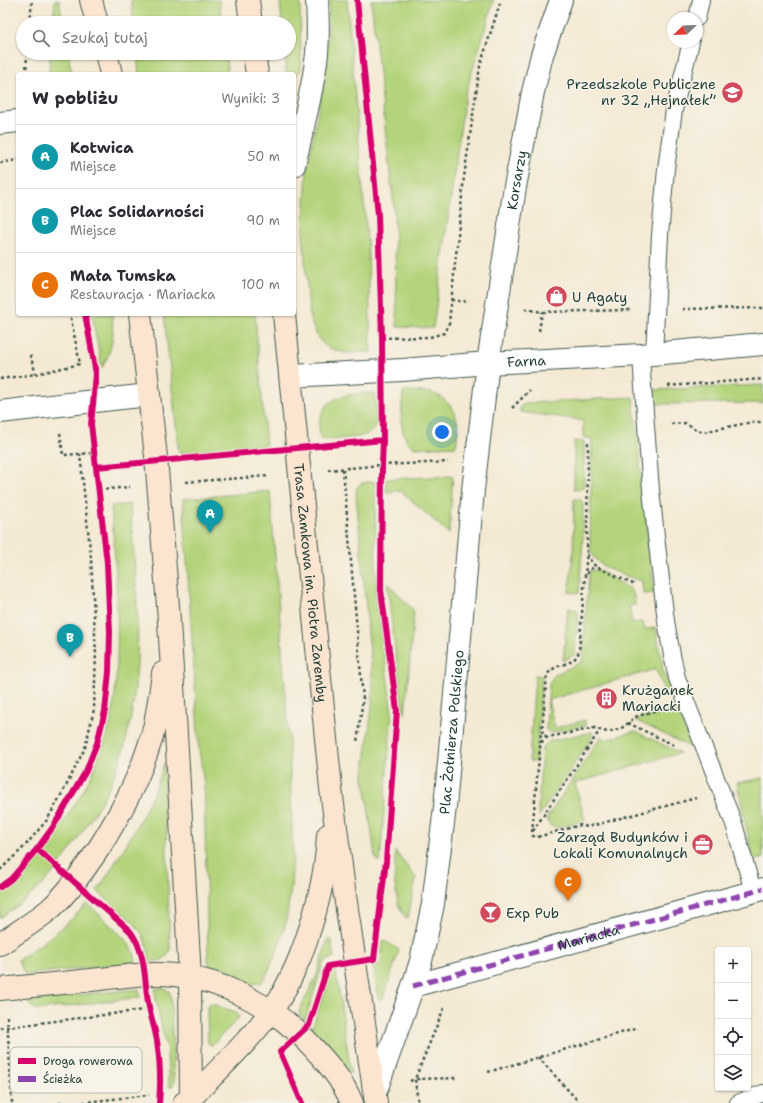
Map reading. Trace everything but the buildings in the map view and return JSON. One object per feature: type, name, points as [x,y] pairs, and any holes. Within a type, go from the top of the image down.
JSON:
[{"type":"main road","points":[[91,0],[95,16]]},
{"type":"main road","points":[[106,0],[107,16]]},
{"type":"main road","points":[[248,0],[250,16]]},
{"type":"main road","points":[[108,60],[111,72]]},
{"type":"main road","points":[[111,60],[112,72]]},
{"type":"main road","points":[[255,60],[257,72]]},
{"type":"main road","points":[[140,316],[156,457],[178,758],[190,977],[189,1101]]},
{"type":"main road","name":"Trasa Zamkowa im. Piotra Zaremby","points":[[284,316],[328,756]]},
{"type":"main road","points":[[0,944],[37,920],[61,898],[90,862],[131,791],[148,746],[160,698],[164,669],[168,606]]},
{"type":"main road","points":[[189,1101],[233,1055],[271,1011],[289,983],[296,966],[312,923],[320,895],[325,867],[330,790],[328,756]]},
{"type":"main road","name":"Plac Żołnierza Polskiego","points":[[328,756],[344,890],[376,1098]]},
{"type":"main road","points":[[0,990],[145,974],[190,977],[215,984],[254,1000],[288,1022],[320,1054],[333,1070],[352,1103]]},
{"type":"street","points":[[296,157],[308,106],[316,61],[318,39],[318,0]]},
{"type":"street","name":"Korsarzy","points":[[488,363],[515,187],[528,115],[542,55],[561,0]]},
{"type":"street","points":[[0,123],[16,121]]},
{"type":"street","name":"Farna","points":[[291,376],[402,370],[488,363],[648,355],[763,344]]},
{"type":"street","name":"Plac Żołnierza Polskiego","points":[[376,1098],[421,961],[433,904],[445,807],[476,461],[488,363]]},
{"type":"street","points":[[0,412],[94,400],[149,395]]},
{"type":"street","name":"Mariacka","points":[[413,986],[758,890]]},
{"type":"lane","points":[[698,12],[701,0]]},
{"type":"lane","points":[[690,48],[674,110],[666,169],[648,355],[642,388],[651,490],[672,655],[677,678],[758,890]]},
{"type":"lane","points":[[738,1103],[763,1093]]},
{"type":"path","points":[[31,16],[32,0]]},
{"type":"path","points":[[382,338],[430,337],[444,333],[449,323],[464,177],[480,66],[501,0]]},
{"type":"path","points":[[26,72],[27,60]]},
{"type":"path","points":[[0,162],[16,160]]},
{"type":"path","points":[[451,300],[473,303]]},
{"type":"path","points":[[520,309],[542,312],[539,332]]},
{"type":"path","points":[[0,379],[36,374],[80,364],[70,316]]},
{"type":"path","points":[[30,355],[36,374]]},
{"type":"path","points":[[642,388],[763,379]]},
{"type":"path","points":[[510,410],[531,388]]},
{"type":"path","points":[[664,426],[685,423],[696,430],[704,432],[752,422],[763,422]]},
{"type":"path","points":[[60,432],[63,456],[80,454],[94,449],[95,460]]},
{"type":"path","points":[[588,441],[586,575],[578,656],[575,660],[549,671],[547,675],[532,832],[533,836],[581,825],[587,827],[721,791]]},
{"type":"path","points":[[0,870],[24,847],[51,814],[85,748],[94,710],[96,654],[91,558],[80,454]]},
{"type":"path","points":[[382,462],[382,473]]},
{"type":"path","points":[[322,471],[382,462],[455,462]]},
{"type":"path","points":[[343,469],[363,699],[356,749]]},
{"type":"path","points":[[182,483],[269,476]]},
{"type":"path","points":[[98,483],[99,498]]},
{"type":"path","points":[[99,490],[133,487]]},
{"type":"path","points":[[587,552],[589,558],[597,567],[634,584],[642,598],[648,599],[664,597]]},
{"type":"path","points":[[586,575],[590,568],[597,567]]},
{"type":"path","points":[[540,747],[541,742],[548,737],[588,728],[595,728],[608,732],[620,729],[635,716],[686,701]]},
{"type":"path","points":[[628,722],[685,750],[691,752],[705,749]]},
{"type":"path","points":[[542,730],[543,734],[548,737]]},
{"type":"path","points":[[532,832],[600,730]]},
{"type":"path","points":[[0,1028],[144,1010]]},
{"type":"path","points":[[7,1015],[10,1066]]},
{"type":"path","points":[[488,1072],[638,1028]]},
{"type":"path","points":[[538,1057],[579,1103]]},
{"type":"path","points":[[415,1079],[456,1078]]},
{"type":"path","points":[[11,1093],[12,1103]]},
{"type":"path","points":[[77,1103],[149,1095]]},
{"type":"path","points":[[59,1103],[67,1103]]},
{"type":"green space","points":[[55,0],[59,0],[62,16],[54,16]]},
{"type":"green space","points":[[131,0],[219,0],[221,16],[133,16]]},
{"type":"green space","points":[[280,0],[300,0],[301,70],[297,74],[296,72],[287,72],[285,60],[296,60],[296,16],[281,16]]},
{"type":"green space","points":[[329,0],[347,0],[368,251],[371,352],[345,353],[329,348],[322,343],[317,336],[311,322],[309,310],[303,236],[307,170],[323,84],[328,34]]},
{"type":"green space","points":[[371,0],[494,0],[465,95],[433,328],[397,327],[394,209]]},
{"type":"green space","points":[[50,60],[69,60],[72,72],[49,72]]},
{"type":"green space","points":[[138,60],[226,60],[228,72],[139,72]]},
{"type":"green space","points":[[92,316],[112,316],[113,329],[111,348],[102,368]]},
{"type":"green space","points":[[164,316],[255,316],[266,445],[179,453]]},
{"type":"green space","points":[[763,385],[763,403],[654,404],[654,390]]},
{"type":"green space","points":[[412,391],[431,393],[442,397],[450,406],[456,416],[458,428],[456,446],[415,448],[409,443],[403,430],[402,407],[403,392]]},
{"type":"green space","points":[[375,393],[377,424],[373,430],[368,434],[352,438],[320,439],[319,424],[326,406],[340,397]]},
{"type":"green space","points":[[633,397],[654,593],[643,594],[642,581],[604,566],[595,559],[590,550],[592,439],[583,437],[583,421],[520,412],[522,405],[528,403]]},
{"type":"green space","points":[[574,441],[584,442],[584,486],[579,490],[574,489]]},
{"type":"green space","points":[[453,476],[449,534],[401,491],[386,492],[386,479]]},
{"type":"green space","points":[[375,482],[376,592],[392,713],[380,862],[375,856],[364,777],[373,688],[356,493],[357,487],[362,483]]},
{"type":"green space","points":[[270,491],[289,740],[293,855],[291,886],[286,922],[278,948],[266,976],[261,983],[251,984],[214,969],[208,961],[204,784],[199,749],[183,499]]},
{"type":"green space","points":[[574,499],[578,499],[583,503],[583,539],[579,593],[569,592],[573,555]]},
{"type":"green space","points":[[130,504],[138,620],[136,679],[133,707],[124,749],[110,785],[76,842],[47,880],[36,891],[0,918],[0,895],[33,861],[66,818],[90,778],[108,732],[115,696],[117,669],[116,583],[111,506]]},
{"type":"green space","points":[[590,571],[600,571],[631,590],[635,602],[635,605],[629,606],[632,623],[643,622],[644,629],[656,628],[663,670],[672,695],[666,696],[656,669],[548,700],[555,728],[585,720],[586,725],[551,733],[546,730],[549,684],[556,674],[582,662],[589,574]]},
{"type":"green space","points":[[387,582],[414,611],[405,715],[400,692]]},
{"type":"green space","points":[[568,608],[577,610],[578,614],[575,654],[563,661]]},
{"type":"green space","points":[[535,675],[542,676],[536,762],[529,761]]},
{"type":"green space","points":[[677,708],[692,748],[635,720]]},
{"type":"green space","points":[[635,731],[680,753],[575,783],[585,820],[556,828],[549,825],[547,818],[601,736],[606,740]]},
{"type":"green space","points":[[592,732],[590,741],[539,816],[538,809],[542,748],[550,741]]},
{"type":"green space","points":[[164,763],[170,948],[166,957],[150,962],[148,949],[143,935],[133,922],[97,891],[121,854],[142,815],[156,786]]},
{"type":"green space","points":[[763,778],[763,859],[756,859],[752,855],[737,783]]},
{"type":"green space","points":[[395,851],[416,878],[408,918],[404,916],[398,904],[395,885]]},
{"type":"green space","points":[[87,903],[126,940],[134,953],[136,963],[25,975],[18,960],[46,941],[63,927]]},
{"type":"green space","points":[[328,939],[331,940],[334,957],[325,961],[323,964],[305,1020],[300,1015],[299,1011],[316,977]]},
{"type":"green space","points":[[383,940],[399,950],[383,999],[380,1000],[378,998],[373,965],[381,964]]},
{"type":"green space","points":[[336,970],[351,1074],[312,1028],[331,972]]},
{"type":"green space","points":[[163,988],[169,991],[171,996],[174,1082],[171,1087],[169,1087],[167,1052],[155,989]]},
{"type":"green space","points":[[139,989],[140,997],[38,1010],[30,1006],[27,1000]]},
{"type":"green space","points":[[209,1003],[236,1012],[239,1016],[237,1020],[211,1045],[208,1043],[207,1007]]},
{"type":"marked path","points":[[413,986],[763,889]]},
{"type":"cycle path","points":[[302,1103],[280,1052],[309,1025],[328,966],[374,959],[386,861],[397,711],[381,590],[383,440],[382,338],[378,215],[357,0]]},
{"type":"cycle path","points":[[0,887],[11,879],[37,849],[53,827],[86,771],[97,743],[105,711],[109,672],[110,632],[107,563],[91,424],[96,374],[85,316]]},
{"type":"cycle path","points":[[96,467],[383,440]]},
{"type":"cycle path","points":[[37,849],[130,931],[139,947],[144,965],[149,1007],[159,1056],[159,1103]]},
{"type":"place","name":"Przedszkole Publiczne nr 32 „Hejnałek”","points":[[732,92]]},
{"type":"place","name":"U Agaty","points":[[556,297]]},
{"type":"place","name":"Kotwica","points":[[210,533]]},
{"type":"place","name":"Plac Solidarności","points":[[70,657]]},
{"type":"place","name":"Krużganek Mariacki","points":[[607,698]]},
{"type":"place","name":"Zarząd Budynków i Lokali Komunalnych","points":[[703,845]]},
{"type":"place","name":"Mała Tumska","points":[[568,901]]},
{"type":"place","name":"Exp Pub","points":[[491,913]]}]
